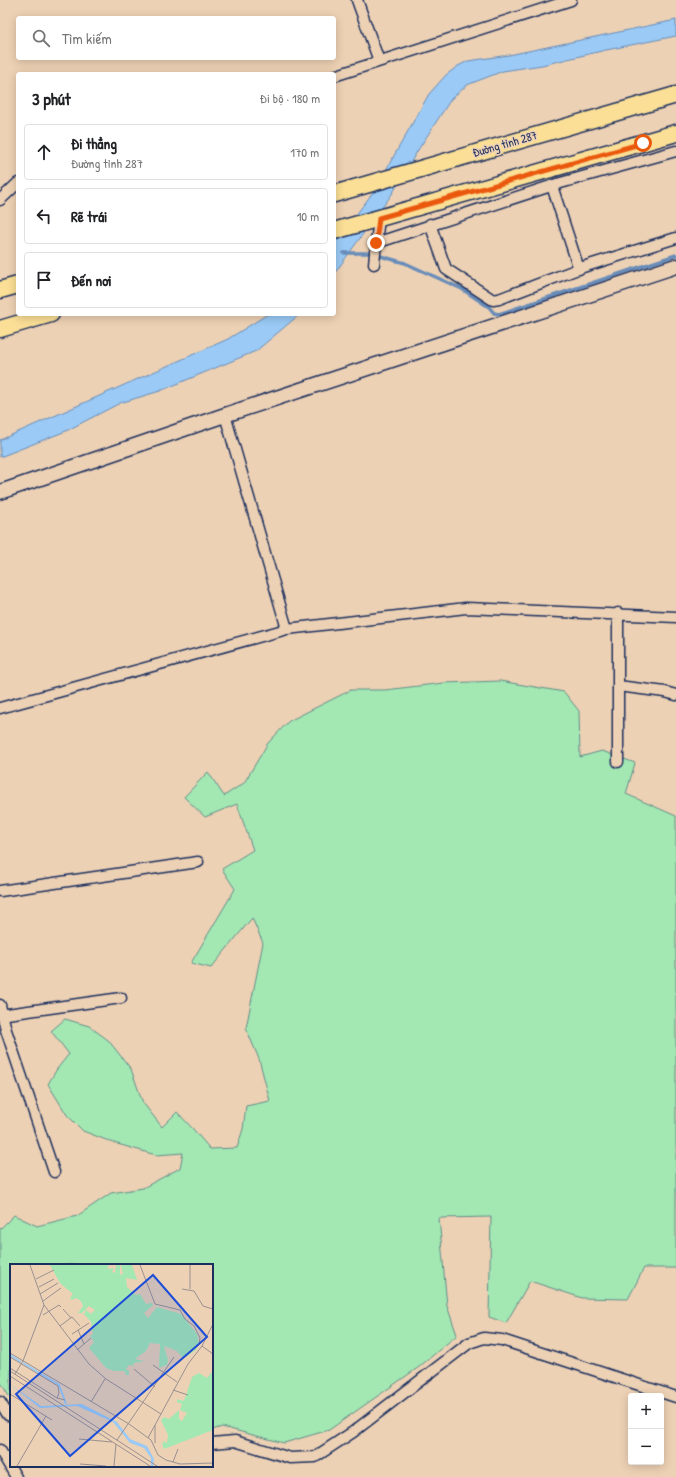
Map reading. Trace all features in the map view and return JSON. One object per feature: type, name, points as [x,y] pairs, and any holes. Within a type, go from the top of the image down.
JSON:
[{"type":"main road","name":"Đường tỉnh 287","points":[[336,193],[676,95]]},
{"type":"main road","points":[[336,230],[676,133]]},
{"type":"main road","points":[[0,290],[16,286]]},
{"type":"main road","points":[[0,329],[44,316]]},
{"type":"street","points":[[357,0],[379,61]]},
{"type":"street","points":[[336,75],[571,0]]},
{"type":"street","points":[[376,245],[430,224],[552,186],[676,151]]},
{"type":"street","points":[[0,200],[16,185]]},
{"type":"street","points":[[552,186],[580,269]]},
{"type":"street","points":[[374,264],[379,219]]},
{"type":"street","points":[[430,224],[446,269],[493,300],[580,269],[676,238]]},
{"type":"street","points":[[0,492],[225,415],[676,266]]},
{"type":"street","points":[[225,415],[287,629]]},
{"type":"street","points":[[0,708],[287,629],[466,608],[618,613],[676,617]]},
{"type":"street","points":[[618,613],[618,762]]},
{"type":"street","points":[[618,686],[676,695]]},
{"type":"street","points":[[0,891],[198,862]]},
{"type":"street","points":[[54,1172],[1,1011],[121,998]]},
{"type":"street","points":[[213,1443],[219,1441],[235,1441],[290,1458],[315,1457],[353,1432],[469,1343],[484,1338],[502,1340],[676,1397]]},
{"type":"street","points":[[0,1402],[8,1415],[10,1416]]},
{"type":"street","points":[[0,1450],[10,1467]]},
{"type":"street","points":[[10,1467],[16,1477]]},
{"type":"green space","points":[[500,681],[564,692],[579,711],[580,757],[602,751],[635,763],[626,794],[676,816],[676,1268],[644,1268],[628,1299],[582,1298],[530,1281],[506,1323],[489,1317],[491,1217],[439,1218],[447,1306],[457,1335],[419,1367],[329,1430],[284,1443],[222,1427],[213,1430],[213,1264],[10,1264],[10,1398],[0,1381],[0,1229],[14,1215],[37,1226],[77,1216],[111,1193],[143,1188],[180,1168],[183,1153],[156,1155],[114,1143],[83,1131],[67,1115],[48,1084],[57,1069],[69,1054],[51,1031],[65,1019],[89,1026],[108,1040],[131,1069],[143,1103],[162,1127],[177,1112],[210,1149],[237,1148],[243,1129],[246,1106],[270,1101],[259,1059],[246,1028],[263,943],[252,918],[211,968],[191,963],[235,889],[222,869],[253,850],[237,804],[205,817],[184,797],[208,772],[224,796],[244,783],[268,743],[289,721],[351,690],[385,690],[444,683]]},
{"type":"water","points":[[676,20],[676,36],[542,65],[503,71],[467,85],[451,99],[392,194],[336,271],[336,241],[374,191],[429,94],[446,75],[468,61],[509,55]]},
{"type":"water","points":[[265,316],[298,316],[256,351],[160,391],[120,403],[66,431],[0,457],[0,440],[228,339]]},
{"type":"waterway","points":[[344,253],[370,253],[405,263],[462,289],[489,307],[494,313],[499,314],[676,255]]},
{"type":"route","points":[[376,243],[379,218],[643,143]]}]
